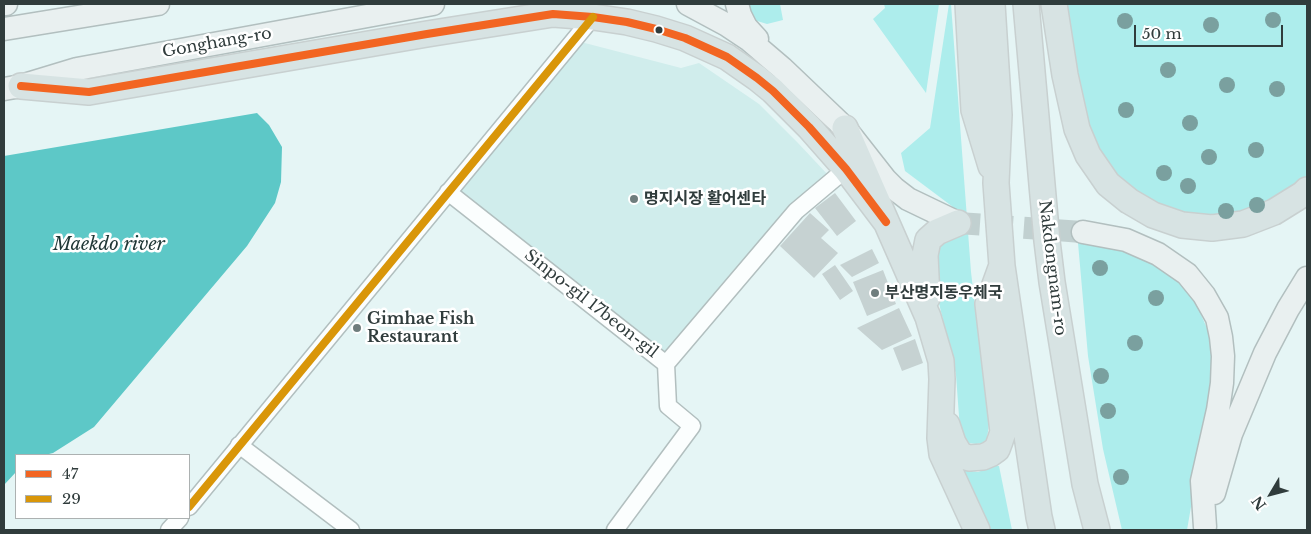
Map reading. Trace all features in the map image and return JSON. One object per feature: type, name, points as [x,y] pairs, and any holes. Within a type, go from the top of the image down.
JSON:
[{"type":"main road","points":[[4,29],[158,4]]},
{"type":"main road","name":"Gonghang-ro","points":[[12,88],[77,69],[433,4]]},
{"type":"main road","points":[[688,4],[748,39],[782,68],[846,128],[885,179],[895,189],[908,199],[958,223]]},
{"type":"main road","points":[[737,4],[746,27],[782,68]]},
{"type":"main road","points":[[968,4],[974,110],[996,183]]},
{"type":"main road","points":[[992,4],[999,115],[996,183],[1002,266],[1042,530]]},
{"type":"main road","name":"Nakdongnam-ro","points":[[1026,4],[1052,282],[1085,484],[1098,530]]},
{"type":"main road","points":[[1054,4],[1065,75],[1078,129],[1088,155],[1108,184],[1129,201],[1153,215],[1182,224],[1212,228],[1243,224],[1274,212],[1307,190]]},
{"type":"main road","points":[[12,88],[89,92],[553,14],[627,22],[685,38],[727,57],[757,78],[773,91],[809,127],[846,169],[886,222]]},
{"type":"main road","points":[[846,128],[928,317],[940,361],[942,379],[940,438],[942,454],[978,530]]},
{"type":"main road","points":[[928,317],[925,265],[926,246],[931,236],[958,223]]},
{"type":"main road","points":[[1083,232],[1126,240],[1158,254],[1187,274],[1204,295],[1217,318],[1223,356],[1222,374],[1218,410],[1202,481],[1205,529]]},
{"type":"main road","points":[[941,406],[953,443],[959,453],[976,459],[983,458],[997,450],[1003,432],[988,304],[1002,266]]},
{"type":"main road","points":[[1205,529],[1231,434],[1265,353],[1307,278]]},
{"type":"street","points":[[190,506],[593,17]]},
{"type":"street","name":"Sinpo-gil 17beon-gil","points":[[448,192],[666,364],[796,211],[846,169]]},
{"type":"street","points":[[616,530],[692,426],[668,406],[666,364]]},
{"type":"street","points":[[240,445],[351,530]]},
{"type":"street","points":[[169,530],[179,519]]},
{"type":"shaded area","points":[[747,4],[780,4],[783,20],[767,24],[754,20]]},
{"type":"shaded area","points":[[884,4],[939,4],[926,93],[873,19],[885,8]]},
{"type":"shaded area","points":[[949,4],[951,4],[971,272],[989,424],[987,439],[982,443],[976,444],[965,440],[960,430],[956,375],[929,261],[961,213],[905,171],[901,153],[930,128]]},
{"type":"shaded area","points":[[1067,4],[1307,4],[1307,176],[1267,208],[1202,217],[1163,209],[1126,188],[1095,147],[1076,84]]},
{"type":"shaded area","name":"명지시장 활어센타","points":[[581,42],[681,68],[699,63],[759,104],[829,176],[666,357],[459,192]]},
{"type":"shaded area","points":[[1078,243],[1134,253],[1169,271],[1193,296],[1209,333],[1213,370],[1187,530],[1122,530],[1103,449],[1088,356]]},
{"type":"shaded area","points":[[999,466],[1012,530],[984,530],[959,469],[978,472]]},
{"type":"water","name":"Maekdo river","points":[[257,113],[269,125],[282,147],[281,182],[275,203],[247,246],[94,427],[53,453],[15,454],[15,473],[4,485],[4,156]]},
{"type":"building","points":[[835,193],[856,221],[837,236],[815,208]]},
{"type":"building","points":[[810,213],[829,230],[821,238],[838,253],[814,278],[780,246]]},
{"type":"building","points":[[872,249],[879,263],[852,277],[840,265]]},
{"type":"building","points":[[835,265],[853,291],[840,300],[822,274]]},
{"type":"building","name":"부산명지동우체국","points":[[883,270],[896,304],[867,316],[853,282]]},
{"type":"building","points":[[899,308],[912,336],[882,350],[857,328]]},
{"type":"building","points":[[915,339],[923,363],[902,371],[893,348]]},
{"type":"tunnel","points":[[958,223],[1083,232]]},
{"type":"transit line","name":"47","points":[[21,86],[89,92],[553,14],[627,22],[685,38],[727,57],[757,78],[773,91],[809,127],[846,169],[886,222]]},
{"type":"transit line","name":"29","points":[[190,506],[593,17]]},
{"type":"place","name":"명지시장 활어센타","points":[[634,199]]},
{"type":"place","name":"부산명지동우체국","points":[[875,293]]},
{"type":"place","name":"Gimhae Fish Restaurant","points":[[357,328]]}]
